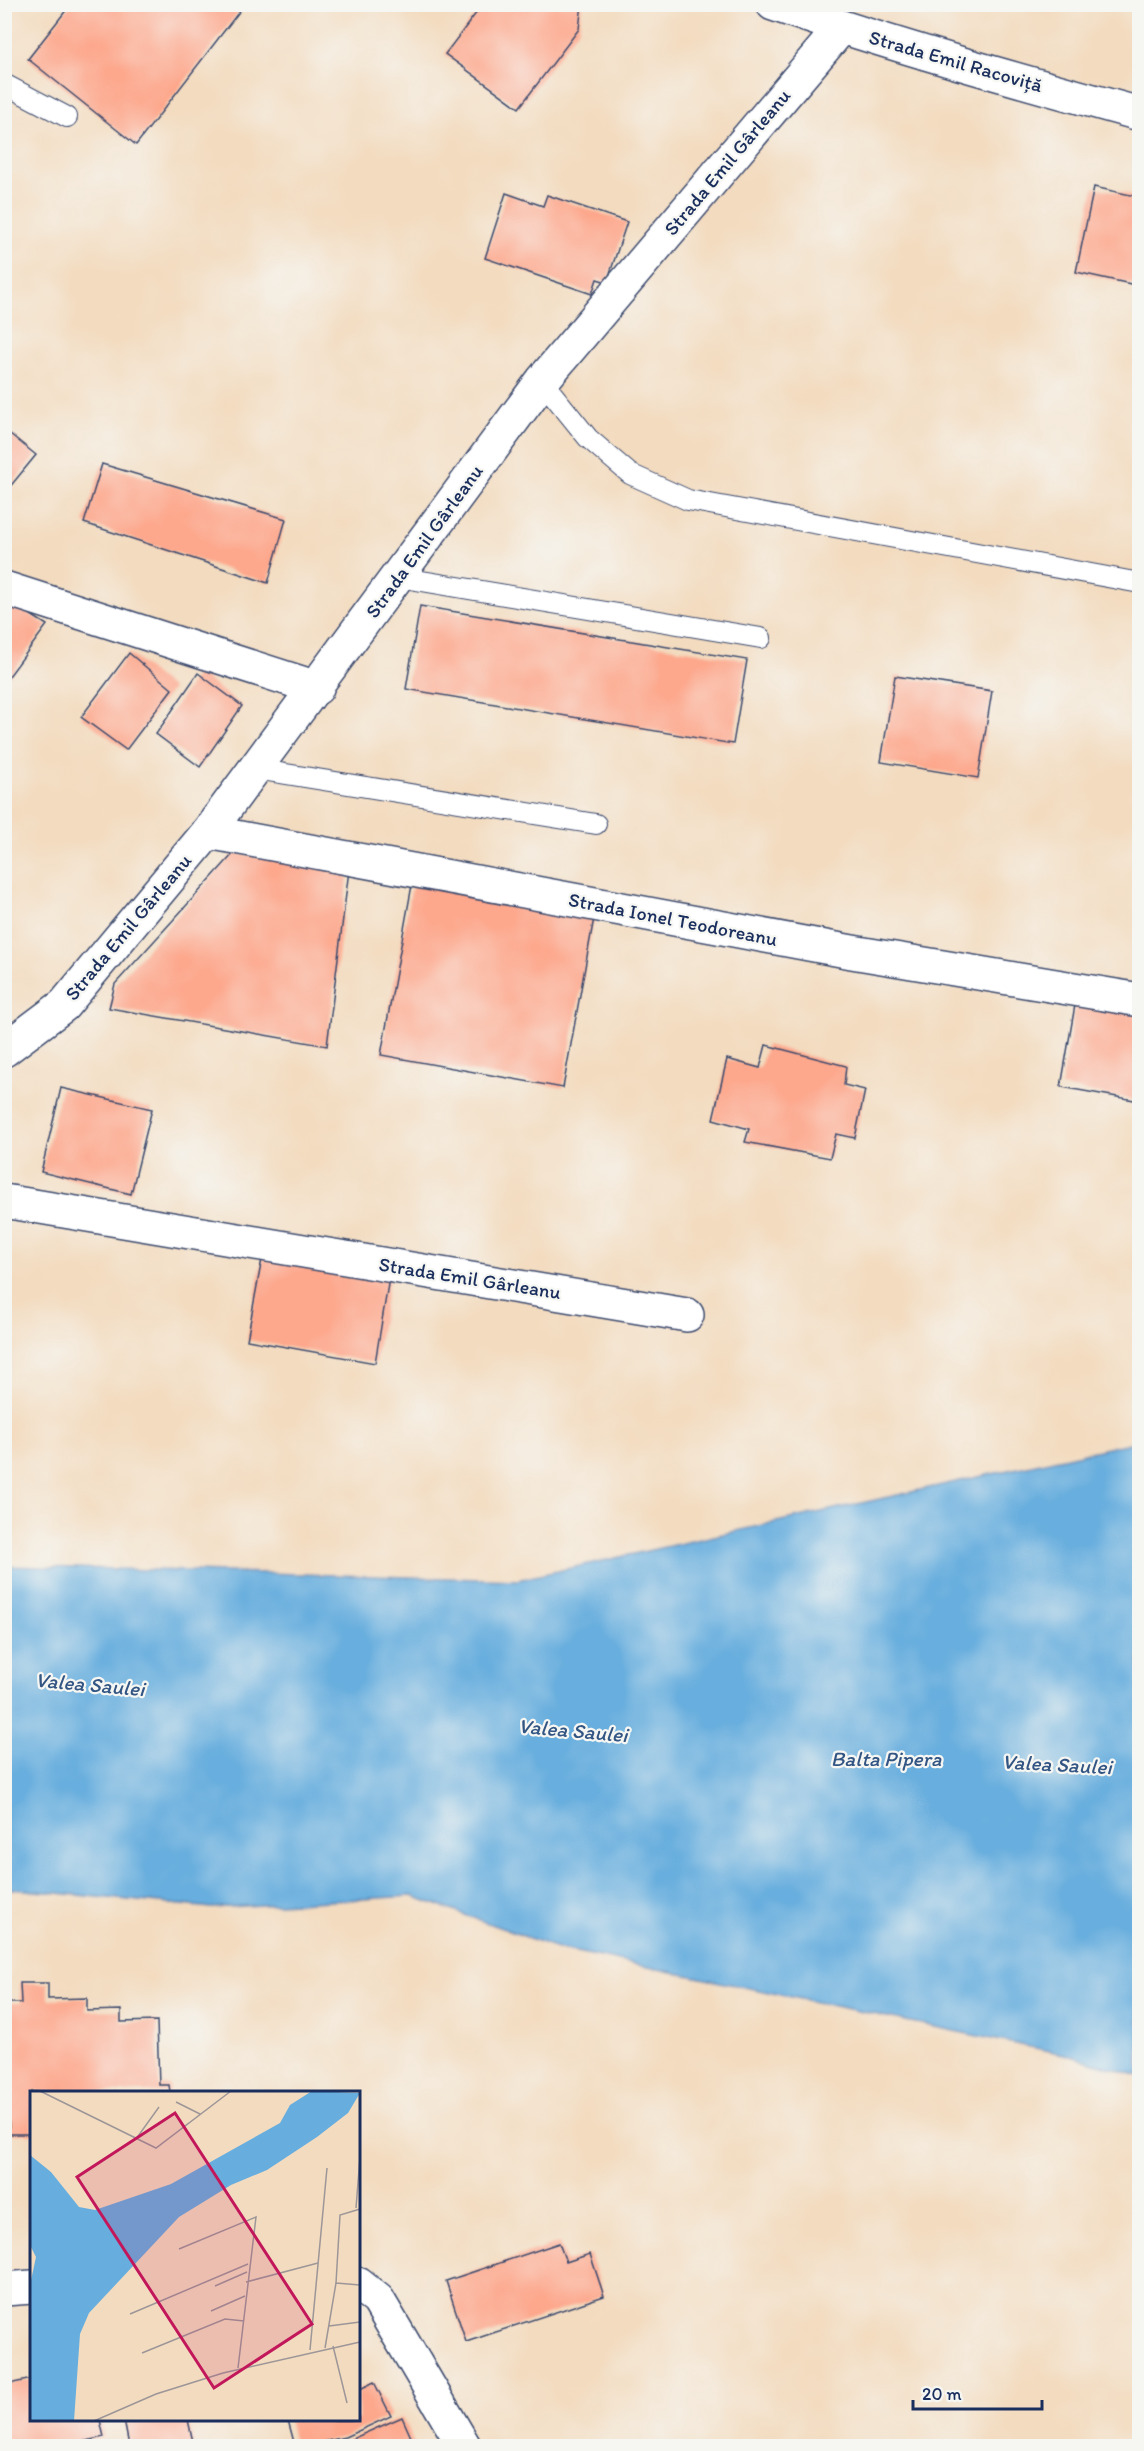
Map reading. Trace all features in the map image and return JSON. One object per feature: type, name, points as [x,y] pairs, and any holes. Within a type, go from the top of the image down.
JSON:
[{"type":"street","name":"Strada Emil Racoviță","points":[[773,4],[841,28],[1140,114]]},
{"type":"street","name":"Strada Emil Gârleanu","points":[[4,1050],[64,1005],[208,832],[542,381],[841,28]]},
{"type":"street","points":[[4,588],[316,688]]},
{"type":"street","name":"Strada Ionel Teodoreanu","points":[[208,832],[852,952],[1140,1000]]},
{"type":"street","name":"Strada Emil Gârleanu","points":[[4,1202],[687,1315]]},
{"type":"street","points":[[360,2286],[378,2300],[462,2446]]},
{"type":"street","points":[[4,2289],[30,2287]]},
{"type":"lane","points":[[4,84],[67,117]]},
{"type":"lane","points":[[542,381],[588,438],[630,474],[688,500],[1140,583]]},
{"type":"lane","points":[[398,577],[761,638]]},
{"type":"lane","points":[[255,769],[597,824]]},
{"type":"water","name":"Balta Pipera","points":[[1139,1441],[1139,2076],[1064,2054],[557,1948],[412,1896],[212,1908],[5,1888],[5,1566],[517,1580]]},
{"type":"building","points":[[71,4],[245,4],[136,145],[28,59]]},
{"type":"building","points":[[483,4],[582,4],[579,29],[519,108],[445,54]]},
{"type":"building","points":[[1094,187],[1140,197],[1140,286],[1076,272]]},
{"type":"building","points":[[506,193],[543,206],[547,195],[627,222],[607,282],[597,279],[592,294],[485,258]]},
{"type":"building","points":[[4,429],[36,455],[4,494]]},
{"type":"building","points":[[102,464],[286,519],[268,583],[84,523]]},
{"type":"building","points":[[4,598],[47,625],[4,683]]},
{"type":"building","points":[[420,606],[747,660],[733,744],[406,689]]},
{"type":"building","points":[[129,653],[172,689],[126,750],[81,717]]},
{"type":"building","points":[[198,673],[242,706],[200,767],[156,734]]},
{"type":"building","points":[[895,676],[992,691],[978,778],[881,762]]},
{"type":"building","points":[[234,853],[349,870],[327,1046],[109,1008],[115,984]]},
{"type":"building","points":[[414,874],[596,907],[563,1088],[381,1055]]},
{"type":"building","points":[[1076,999],[1140,1011],[1140,1101],[1061,1087]]},
{"type":"building","points":[[766,1045],[846,1066],[844,1085],[865,1090],[855,1138],[836,1134],[830,1158],[745,1142],[749,1129],[713,1119],[727,1059],[760,1068]]},
{"type":"building","points":[[61,1088],[152,1109],[131,1194],[41,1172]]},
{"type":"building","points":[[264,1248],[390,1272],[375,1363],[247,1340]]},
{"type":"building","points":[[20,1983],[48,1983],[48,1999],[87,1998],[87,2011],[121,2010],[121,2022],[157,2021],[159,2085],[169,2085],[170,2091],[30,2091],[30,2134],[9,2134],[6,2003],[21,2003]]},
{"type":"building","points":[[559,2243],[566,2262],[590,2254],[604,2296],[466,2342],[446,2281]]},
{"type":"building","points":[[30,2379],[30,2421],[100,2421],[104,2437],[63,2446],[4,2446],[4,2385]]},
{"type":"building","points":[[374,2382],[391,2416],[345,2437],[295,2446],[288,2421],[360,2421],[360,2389]]},
{"type":"building","points":[[402,2417],[414,2444],[408,2446],[350,2446],[347,2441]]},
{"type":"building","points":[[124,2421],[188,2421],[194,2446],[129,2446]]},
{"type":"building","points":[[343,2441],[345,2446],[324,2446]]},
{"type":"water label","name":"Valea Saulei","points":[[90,1684]]},
{"type":"water label","name":"Valea Saulei","points":[[573,1730]]},
{"type":"water label","name":"Valea Saulei","points":[[1057,1764]]}]
